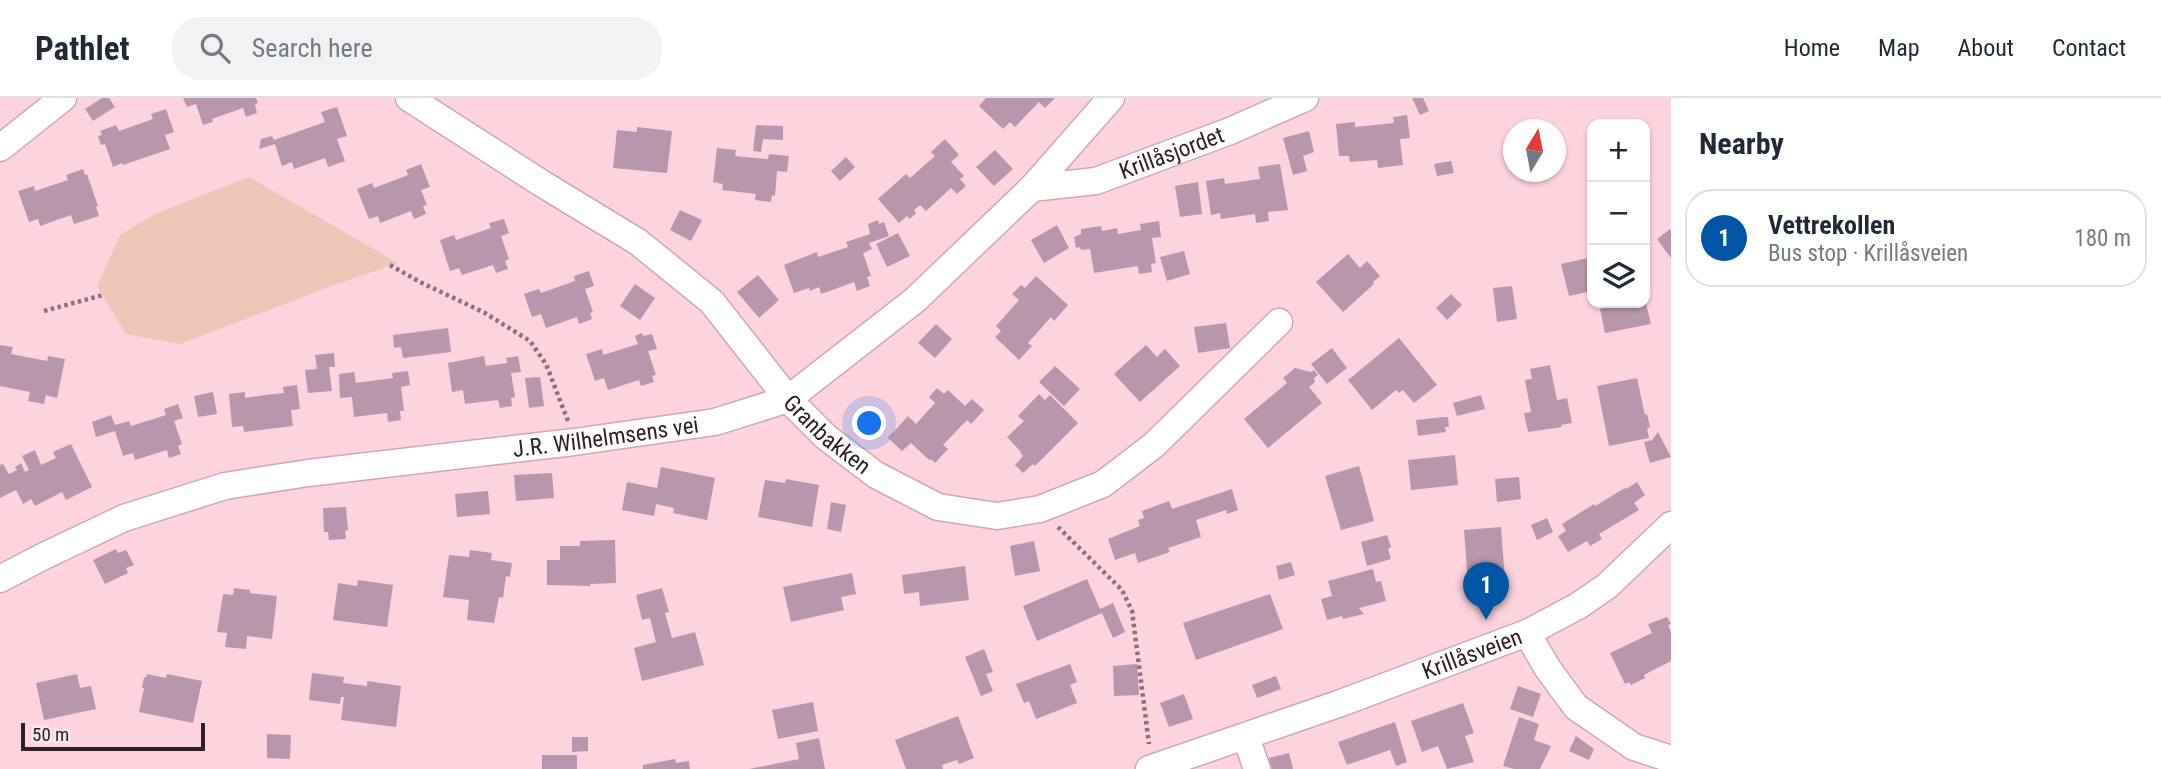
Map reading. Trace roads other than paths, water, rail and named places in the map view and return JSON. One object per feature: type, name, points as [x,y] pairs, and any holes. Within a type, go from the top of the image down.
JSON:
[{"type":"street","points":[[0,148],[63,98]]},
{"type":"street","name":"Granbakken","points":[[409,98],[638,242],[712,302],[788,399],[826,437],[876,475],[938,507],[997,516],[1040,509],[1103,484],[1154,444],[1279,322]]},
{"type":"street","name":"J.R. Wilhelmsens vei","points":[[0,579],[124,518],[225,486],[308,473],[573,442],[715,422],[788,399],[915,300],[1032,188],[1111,98]]},
{"type":"street","name":"Krillåsjordet","points":[[1032,188],[1096,181],[1230,131],[1304,98]]},
{"type":"street","name":"Krillåsveien","points":[[1149,769],[1246,737],[1527,634],[1578,606],[1607,586],[1671,525]]},
{"type":"street","points":[[1527,634],[1548,669],[1576,706],[1634,747],[1671,759]]},
{"type":"street","points":[[1246,737],[1257,769]]},
{"type":"place","name":"Vettrekollen","points":[[1486,620]]}]
